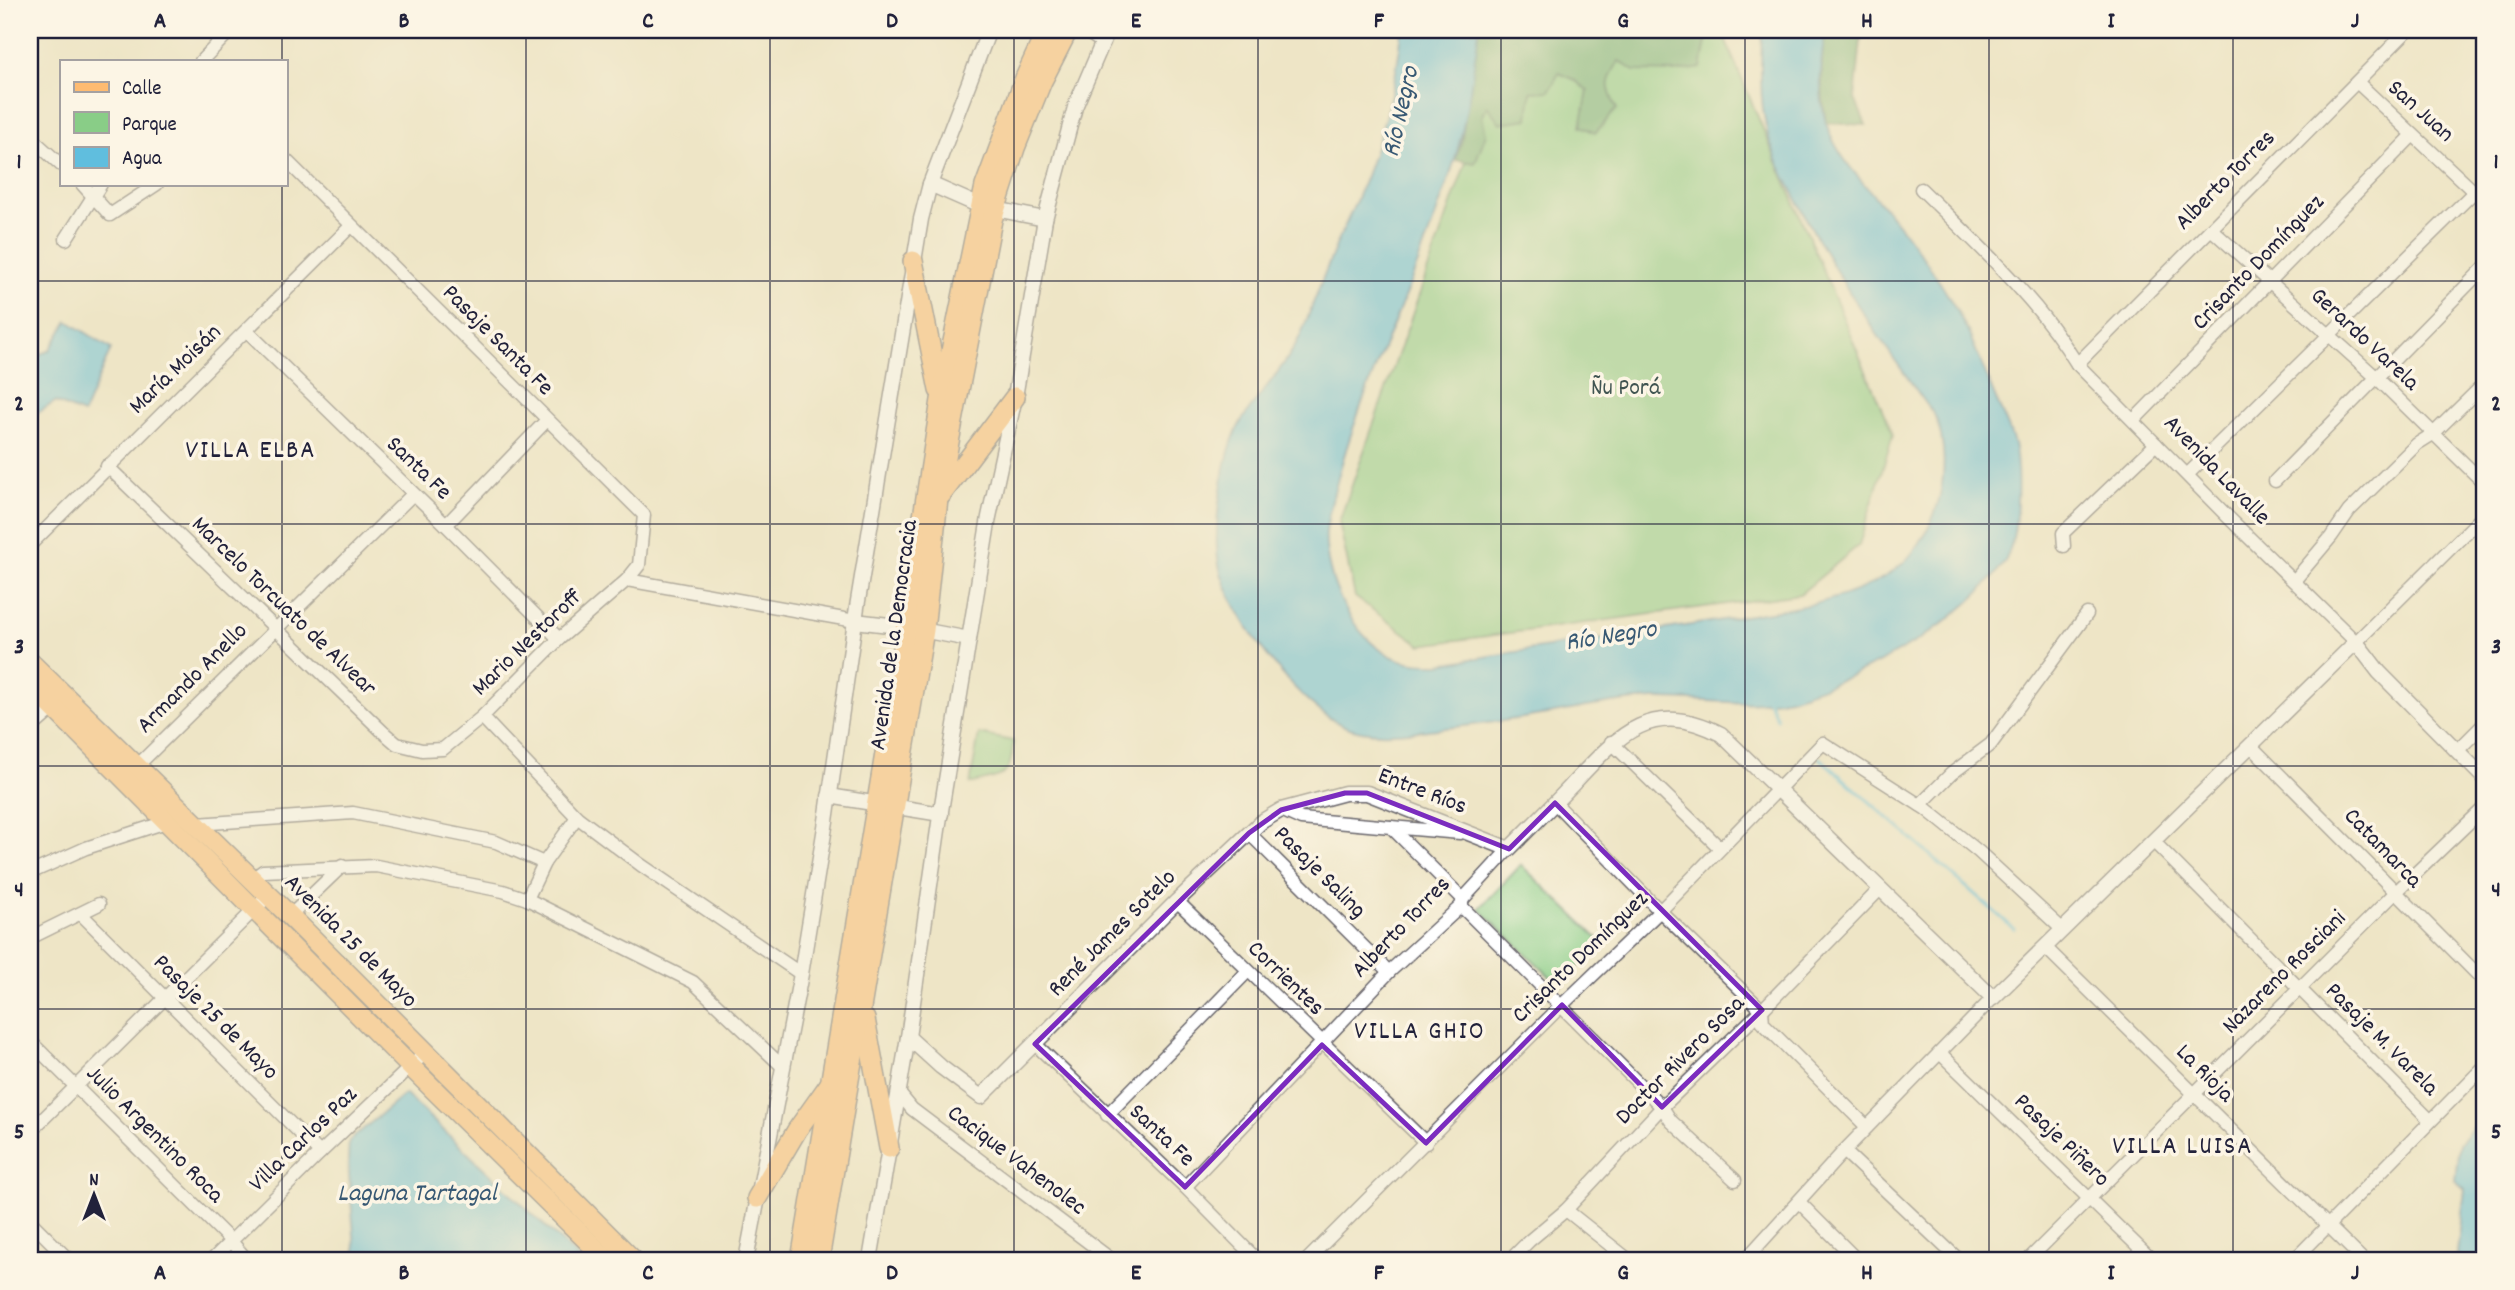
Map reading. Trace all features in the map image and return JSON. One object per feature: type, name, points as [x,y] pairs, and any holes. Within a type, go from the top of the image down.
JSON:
[{"type":"main road","name":"Avenida de la Democracia","points":[[915,628],[941,401],[988,207],[995,156],[1047,30]]},
{"type":"main road","name":"Avenida de la Democracia","points":[[801,1260],[831,1082],[885,806],[938,499],[992,220],[988,207],[1042,81],[1068,30]]},
{"type":"main road","points":[[913,261],[941,401]]},
{"type":"main road","points":[[938,499],[1014,397]]},
{"type":"main road","name":"Avenida 25 de Mayo","points":[[30,662],[131,771],[166,822],[262,902],[411,1067],[607,1260]]},
{"type":"main road","name":"Avenida 25 de Mayo","points":[[30,684],[54,708],[197,824],[251,880],[262,902],[290,916],[633,1260]]},
{"type":"main road","name":"Avenida de la Democracia","points":[[819,1260],[864,987],[885,806]]},
{"type":"main road","points":[[864,987],[869,1048],[889,1148]]},
{"type":"main road","points":[[757,1198],[797,1130],[831,1082]]},
{"type":"street","points":[[205,60],[231,30]]},
{"type":"street","name":"Avenida de la Democracia","points":[[746,1260],[801,974],[913,261],[930,184],[989,30]]},
{"type":"street","points":[[870,1260],[908,1037],[989,517],[1014,397],[1045,219],[1075,107],[1105,36],[1086,30]]},
{"type":"street","name":"Alberto Torres","points":[[2077,365],[2408,30]]},
{"type":"street","name":"San Juan","points":[[2357,82],[2485,202]]},
{"type":"street","name":"Crisanto Domínguez","points":[[2134,420],[2413,135]]},
{"type":"street","points":[[30,137],[60,164]]},
{"type":"street","name":"Pasaje Santa Fe","points":[[287,161],[644,515],[639,565]]},
{"type":"street","points":[[930,184],[988,207],[1045,219]]},
{"type":"street","points":[[97,189],[110,215],[154,186]]},
{"type":"street","points":[[66,239],[97,189]]},
{"type":"street","name":"Avenida Lavalle","points":[[1921,189],[2001,266],[2060,337],[2077,365],[2356,642],[2378,672],[2485,779]]},
{"type":"street","points":[[2188,474],[2475,191]]},
{"type":"street","name":"María Moisán","points":[[30,545],[352,226]]},
{"type":"street","name":"Gerardo Varela","points":[[2211,229],[2377,378],[2485,484]]},
{"type":"street","points":[[2275,481],[2485,267]]},
{"type":"street","name":"Santa Fe","points":[[247,331],[559,639]]},
{"type":"street","points":[[2294,581],[2349,511],[2417,444],[2433,434],[2485,383]]},
{"type":"street","points":[[446,525],[547,420]]},
{"type":"street","points":[[2064,539],[2156,444]]},
{"type":"street","name":"Marcelo Torcuato de Alvear","points":[[107,466],[397,744],[422,750],[443,749]]},
{"type":"street","name":"Armando Anello","points":[[131,771],[412,495]]},
{"type":"street","points":[[1745,1260],[1844,1151],[1993,998],[2485,514]]},
{"type":"street","name":"Mario Nestoroff","points":[[443,749],[482,717],[559,639],[626,580],[639,565]]},
{"type":"street","points":[[626,580],[970,639]]},
{"type":"street","points":[[2063,930],[1979,852],[1920,805],[1951,774],[1992,744],[2087,614]]},
{"type":"street","points":[[30,729],[54,708]]},
{"type":"street","points":[[482,717],[577,817],[641,865],[801,974]]},
{"type":"street","name":"Alberto Torres","points":[[1185,1187],[1390,972],[1462,903],[1509,849],[1611,742],[1634,728],[1665,719],[1685,719],[1721,734],[1777,789]]},
{"type":"street","points":[[2457,751],[2485,723]]},
{"type":"street","points":[[1611,742],[1720,848]]},
{"type":"street","name":"Crisanto Domínguez","points":[[1307,1260],[1660,911],[1823,743],[1920,805]]},
{"type":"street","name":"Catamarca","points":[[2250,745],[2485,982]]},
{"type":"street","points":[[1777,789],[1993,998]]},
{"type":"street","name":"Entre Ríos","points":[[1281,810],[1345,793],[1367,793],[1509,849]]},
{"type":"street","points":[[829,796],[941,814]]},
{"type":"street","points":[[1555,803],[1660,911],[1762,1010],[1763,1023],[1867,1127]]},
{"type":"street","name":"Nazareno Rosciani","points":[[2028,1260],[2299,988],[2485,807]]},
{"type":"street","name":"Entre Ríos","points":[[1281,810],[1301,819],[1391,827],[1662,1107],[1671,1122],[1735,1180]]},
{"type":"street","name":"René James Sotelo","points":[[908,1037],[941,1067],[981,1097],[1177,901],[1261,822],[1281,810]]},
{"type":"street","points":[[197,824],[353,813],[496,842],[544,863]]},
{"type":"street","points":[[527,899],[544,863],[577,817]]},
{"type":"street","points":[[30,873],[86,848],[166,822]]},
{"type":"street","points":[[1391,827],[1466,833]]},
{"type":"street","name":"Pasaje Saling","points":[[1249,833],[1390,972]]},
{"type":"street","name":"Pasaje M. Varela","points":[[2153,841],[2430,1120]]},
{"type":"street","points":[[290,916],[342,866]]},
{"type":"street","points":[[251,880],[263,871],[376,866],[503,891],[527,899],[693,982],[783,1066]]},
{"type":"street","name":"Doctor Rivero Sosa","points":[[1510,1260],[1566,1210],[1662,1107],[1880,890]]},
{"type":"street","name":"Corrientes","points":[[1177,901],[1322,1045],[1426,1143]]},
{"type":"street","points":[[30,1132],[262,902]]},
{"type":"street","points":[[30,937],[99,904]]},
{"type":"street","name":"Pasaje 25 de Mayo","points":[[81,914],[320,1153]]},
{"type":"street","name":"La Rioja","points":[[2046,948],[2363,1260]]},
{"type":"street","points":[[1107,1115],[1247,972]]},
{"type":"street","name":"Julio Argentino Roca","points":[[30,1041],[247,1260]]},
{"type":"street","name":"Santa Fe","points":[[1035,1044],[1185,1187],[1257,1260]]},
{"type":"street","name":"Villa Carlos Paz","points":[[212,1260],[426,1052]]},
{"type":"street","name":"Pasaje Piñero","points":[[1940,1053],[2152,1260]]},
{"type":"street","points":[[2294,1260],[2485,1066]]},
{"type":"street","name":"Cacique Vahenolec","points":[[898,1092],[912,1109],[1112,1260]]},
{"type":"street","points":[[1844,1151],[1959,1260]]},
{"type":"street","points":[[1799,1202],[1857,1260]]},
{"type":"street","points":[[1566,1210],[1629,1260]]},
{"type":"street","points":[[30,1221],[69,1260]]},
{"type":"highlighted area","points":[[1345,793],[1367,793],[1509,849],[1555,803],[1762,1010],[1662,1107],[1562,1005],[1426,1143],[1322,1045],[1185,1187],[1035,1044],[1249,833],[1281,810]]},
{"type":"green space","points":[[1479,30],[1708,31],[1701,68],[1676,72],[1634,71],[1619,61],[1609,84],[1610,95],[1617,109],[1595,133],[1581,126],[1588,91],[1573,79],[1559,73],[1549,91],[1531,92],[1528,119],[1500,123],[1487,106],[1482,116],[1486,134],[1475,163],[1455,160],[1461,143]]},
{"type":"green space","name":"Ñu Porá","points":[[1484,30],[1721,30],[1893,435],[1859,545],[1800,594],[1421,645],[1355,597],[1339,522],[1465,165]]},
{"type":"green space","points":[[1826,30],[1862,30],[1855,99],[1866,125],[1826,123],[1822,53]]},
{"type":"green space","points":[[979,734],[1013,741],[1012,754],[1008,769],[1004,773],[970,784]]},
{"type":"green space","points":[[1521,865],[1602,942],[1560,986],[1479,909]]},
{"type":"water","name":"Río Negro","points":[[1402,30],[1479,30],[1467,106],[1454,163],[1426,243],[1355,422],[1328,516],[1326,550],[1336,588],[1344,606],[1367,639],[1398,659],[1413,663],[1440,664],[1769,612],[1830,600],[1868,586],[1903,563],[1918,546],[1938,505],[1942,482],[1944,459],[1935,416],[1844,284],[1779,164],[1768,136],[1762,102],[1762,30],[1826,30],[1822,52],[1821,89],[1823,112],[1832,138],[1850,167],[1905,233],[1946,292],[1967,330],[2011,434],[2016,456],[2017,480],[2013,537],[2004,562],[1976,596],[1931,632],[1879,662],[1800,695],[1764,702],[1641,700],[1490,723],[1391,733],[1367,732],[1344,726],[1306,699],[1268,656],[1236,608],[1225,585],[1217,550],[1218,513],[1224,471],[1241,422],[1287,359],[1300,336],[1353,208],[1379,138],[1391,96]]},
{"type":"water","points":[[68,321],[111,349],[83,414],[55,402],[30,418],[30,358],[49,351]]},
{"type":"water","name":"Laguna Tartagal","points":[[405,1094],[581,1260],[356,1260],[348,1162],[349,1141]]},
{"type":"water","points":[[2485,1114],[2485,1260],[2460,1260],[2457,1253],[2465,1189],[2455,1180],[2459,1144]]},
{"type":"waterway","points":[[1767,698],[1777,718]]},
{"type":"waterway","points":[[1820,758],[2014,929]]},
{"type":"district","name":"VILLA ELBA","points":[[251,451]]},
{"type":"district","name":"VILLA GHIO","points":[[1420,1032]]},
{"type":"district","name":"VILLA LUISA","points":[[2183,1147]]}]
